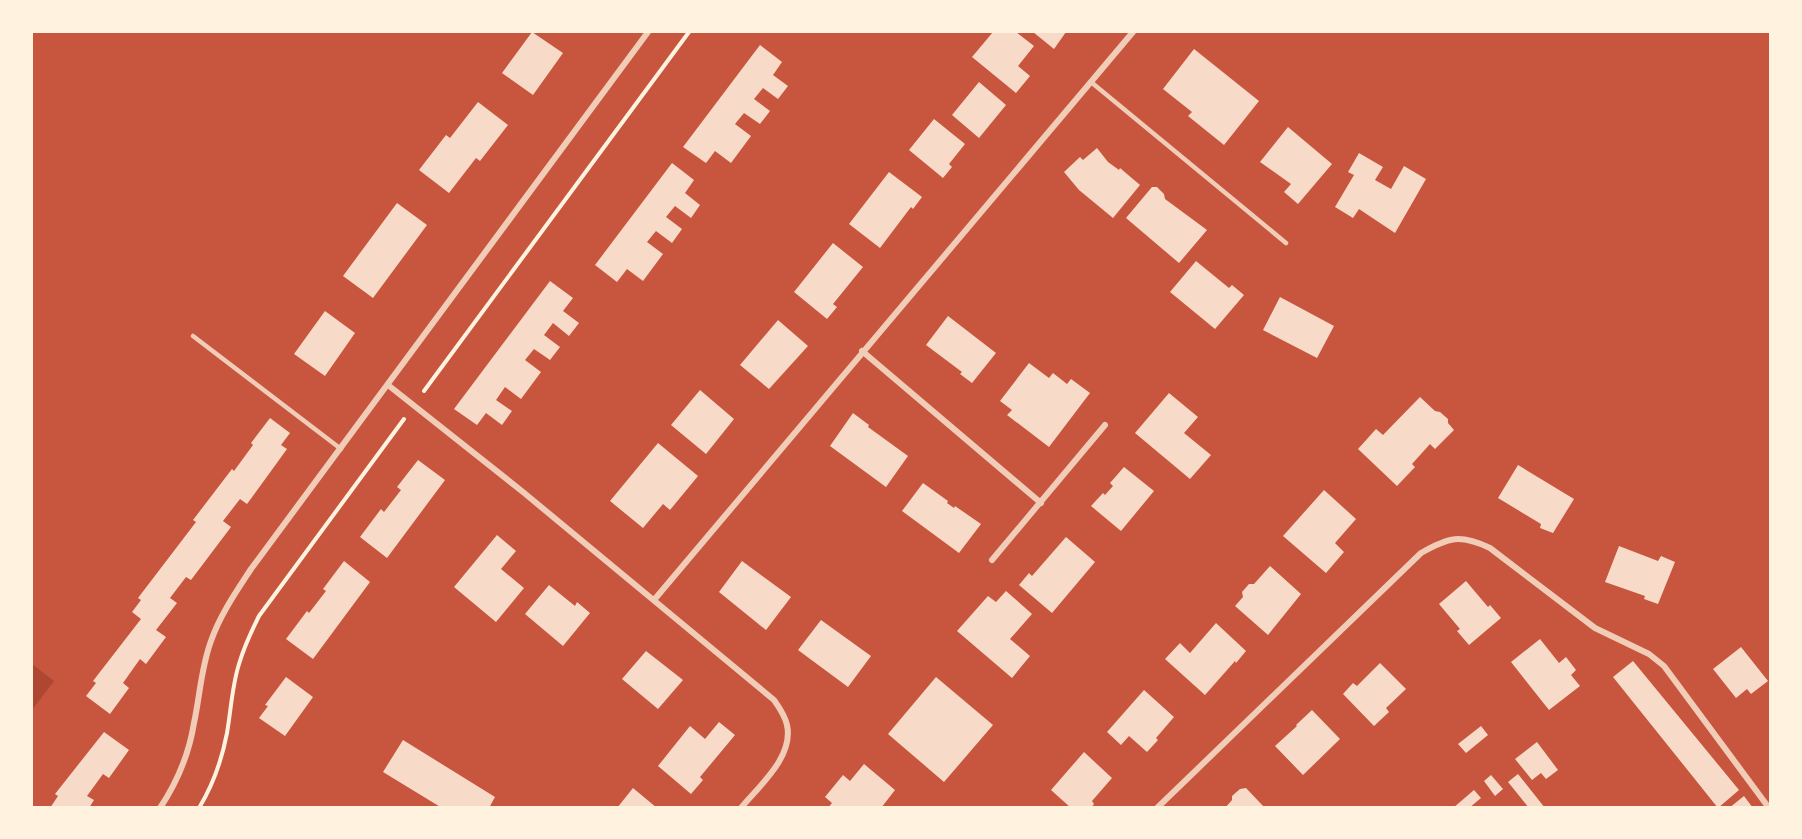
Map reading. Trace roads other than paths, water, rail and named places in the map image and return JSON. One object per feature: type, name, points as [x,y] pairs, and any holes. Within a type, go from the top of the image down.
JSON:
[{"type":"street","points":[[160,807],[172,789],[188,749],[202,670],[210,642],[251,569],[648,32]]},
{"type":"street","points":[[654,600],[1133,32]]},
{"type":"street","points":[[862,351],[1041,503]]},
{"type":"street","points":[[388,385],[523,492],[774,700],[787,725],[784,753],[775,768],[741,807]]},
{"type":"street","points":[[992,560],[1106,425]]},
{"type":"street","points":[[1157,807],[1421,553],[1454,538],[1472,540],[1490,548],[1595,628],[1649,654],[1664,666],[1769,807]]},
{"type":"lane","points":[[1091,82],[1286,243]]},
{"type":"lane","points":[[193,336],[341,449]]}]
